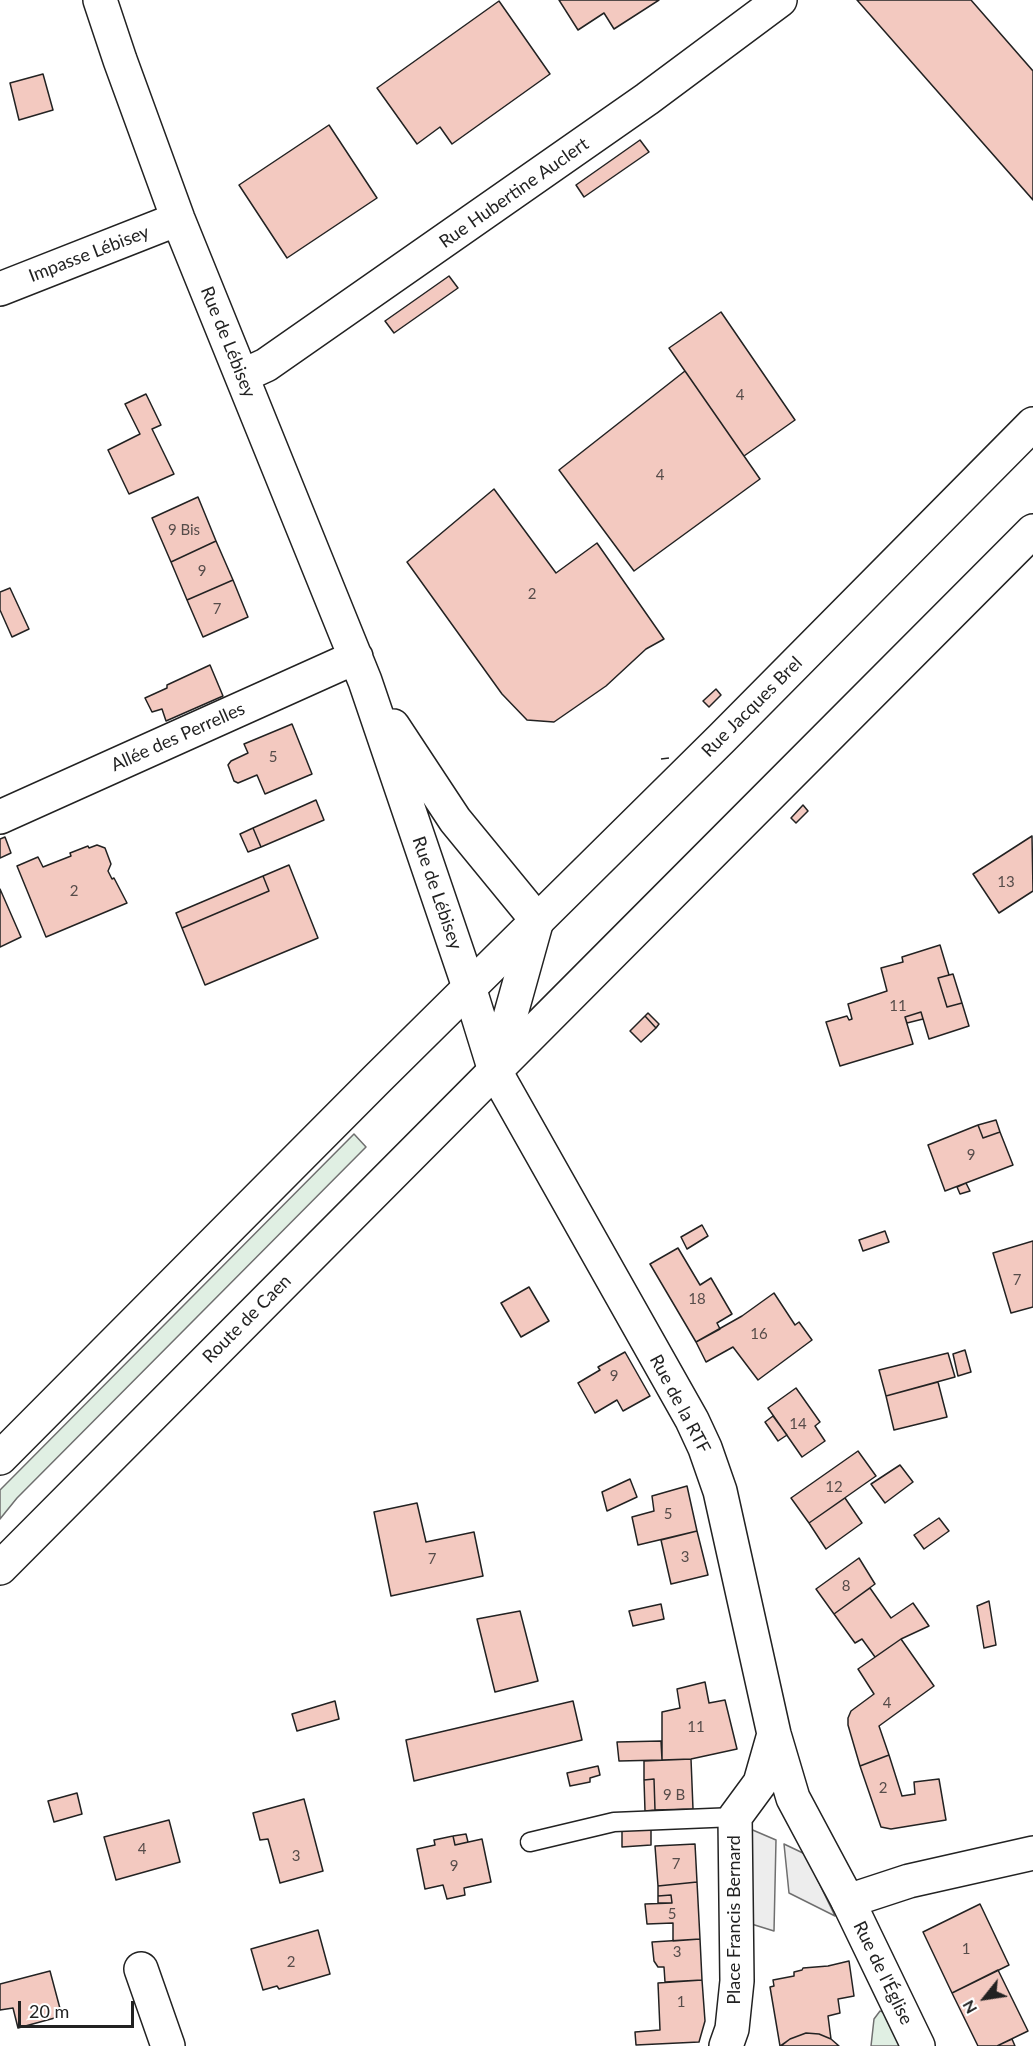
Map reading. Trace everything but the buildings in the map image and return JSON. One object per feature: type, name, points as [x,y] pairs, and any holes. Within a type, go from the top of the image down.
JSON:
[{"type":"street","name":"Rue de Lébisey","points":[[100,0],[178,219],[361,669],[469,987],[495,1071],[512,1102]]},
{"type":"street","name":"Rue Hubertine Auclert","points":[[242,376],[266,365],[465,227],[647,99],[780,0]]},
{"type":"street","name":"Impasse Lébisey","points":[[0,289],[178,219]]},
{"type":"street","name":"Rue Jacques Brel","points":[[469,987],[722,738],[1033,424]]},
{"type":"street","points":[[495,1071],[1033,531]]},
{"type":"street","name":"Rue de Lébisey","points":[[361,669],[441,800],[537,920]]},
{"type":"street","name":"Allée des Perrelles","points":[[0,817],[361,669]]},
{"type":"street","points":[[495,1071],[537,920]]},
{"type":"street","points":[[0,1458],[469,987]]},
{"type":"street","name":"Route de Caen","points":[[0,1568],[495,1071]]},
{"type":"street","name":"Rue de la RTF","points":[[512,1102],[705,1448],[720,1491],[774,1734]]},
{"type":"street","points":[[774,1734],[793,1798],[848,1901],[909,1881],[1033,1853]]},
{"type":"street","name":"Place Francis Bernard","points":[[726,2046],[732,2029],[737,1981],[735,1817],[760,1783],[774,1734]]},
{"type":"street","name":"Rue de l'Église","points":[[848,1901],[918,2046]]},
{"type":"street","points":[[141,1969],[168,2046]]},
{"type":"lane","points":[[530,1842],[614,1822],[735,1817]]},
{"type":"green space","points":[[354,1134],[366,1147],[17,1498],[0,1519],[0,1490]]},
{"type":"green space","points":[[880,2011],[883,2012],[901,2046],[871,2046],[874,2019]]},
{"type":"shaded area","points":[[748,1828],[776,1840],[774,1931],[745,1922]]},
{"type":"shaded area","points":[[784,1844],[805,1854],[835,1916],[789,1893]]},
{"type":"fence","points":[[661,759],[670,758]]}]
